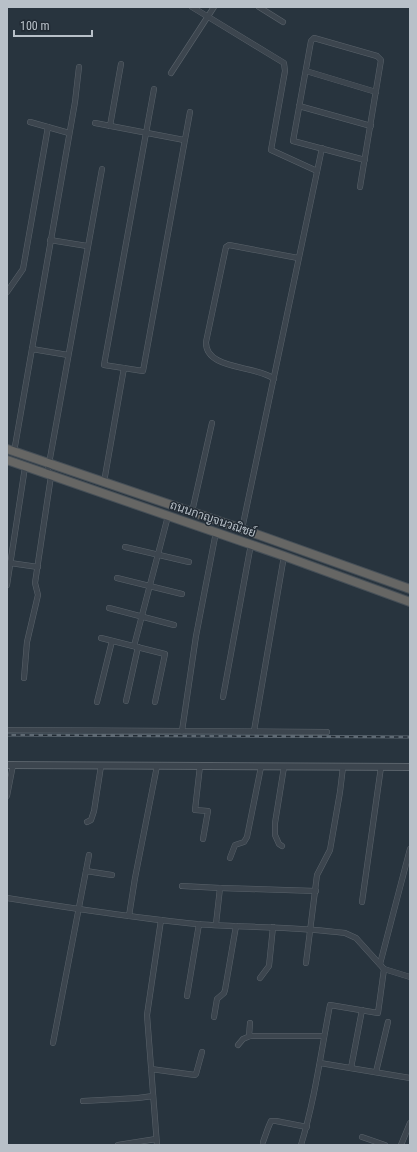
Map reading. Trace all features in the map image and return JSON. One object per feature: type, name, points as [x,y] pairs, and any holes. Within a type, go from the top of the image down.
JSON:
[{"type":"highway","name":"ถนนกาญจนวณิชย์","points":[[10,450],[242,529],[410,589]]},
{"type":"highway","name":"ถนนกาญจนวณิชย์","points":[[7,460],[251,544],[410,602]]},
{"type":"street","points":[[192,7],[284,63],[286,71],[271,150],[317,171]]},
{"type":"street","points":[[171,73],[214,7]]},
{"type":"street","points":[[259,7],[283,22]]},
{"type":"street","points":[[360,187],[381,62],[378,56],[316,37],[313,38],[311,41],[293,141],[364,160]]},
{"type":"street","points":[[110,126],[121,64]]},
{"type":"street","points":[[10,450],[32,349],[70,133],[79,67]]},
{"type":"street","points":[[306,71],[376,92]]},
{"type":"street","points":[[154,89],[104,365],[143,372],[190,112]]},
{"type":"street","points":[[299,106],[371,126]]},
{"type":"street","points":[[30,122],[70,133]]},
{"type":"street","points":[[95,123],[184,140]]},
{"type":"street","points":[[7,292],[22,269],[48,127]]},
{"type":"street","points":[[242,529],[322,148]]},
{"type":"street","points":[[24,678],[27,642],[38,595],[35,583],[49,475],[49,464],[102,169]]},
{"type":"street","points":[[50,240],[87,246]]},
{"type":"street","points":[[274,379],[265,373],[223,363],[213,359],[206,349],[207,334],[226,247],[229,245],[298,258]]},
{"type":"street","points":[[32,349],[68,355]]},
{"type":"street","points":[[104,482],[124,368]]},
{"type":"street","points":[[192,512],[212,423]]},
{"type":"street","points":[[7,585],[25,466]]},
{"type":"street","points":[[126,701],[141,616],[168,516]]},
{"type":"street","points":[[182,731],[196,636],[216,532]]},
{"type":"street","points":[[223,697],[251,544]]},
{"type":"street","points":[[124,547],[189,562]]},
{"type":"street","points":[[254,731],[284,556]]},
{"type":"street","points":[[10,563],[38,567]]},
{"type":"street","points":[[117,578],[182,594]]},
{"type":"street","points":[[109,608],[174,625]]},
{"type":"street","points":[[101,638],[165,654],[155,702]]},
{"type":"street","points":[[97,702],[112,641]]},
{"type":"street","points":[[7,730],[327,732]]},
{"type":"street","points":[[7,796],[10,765],[410,767]]},
{"type":"street","points":[[88,822],[91,820],[94,811],[101,766]]},
{"type":"street","points":[[129,916],[157,766]]},
{"type":"street","points":[[200,766],[195,810],[208,811],[203,839]]},
{"type":"street","points":[[230,858],[235,845],[245,841],[247,837],[261,767]]},
{"type":"street","points":[[282,846],[279,844],[275,835],[275,824],[284,767]]},
{"type":"street","points":[[306,963],[318,873],[330,850],[343,767]]},
{"type":"street","points":[[362,902],[381,767]]},
{"type":"street","points":[[301,1145],[307,1127],[330,1005],[378,1013],[382,967],[410,849]]},
{"type":"street","points":[[53,1044],[89,856]]},
{"type":"street","points":[[86,871],[112,875]]},
{"type":"street","points":[[403,879],[410,881]]},
{"type":"street","points":[[182,886],[316,891]]},
{"type":"street","points":[[216,924],[220,888]]},
{"type":"street","points":[[7,898],[129,916],[199,924],[343,932],[351,934],[356,938],[382,967],[410,978]]},
{"type":"street","points":[[118,1145],[157,1142],[147,1015],[161,920]]},
{"type":"street","points":[[187,996],[199,924]]},
{"type":"street","points":[[214,1017],[217,999],[224,993],[225,990],[236,926]]},
{"type":"street","points":[[260,978],[269,966],[273,927]]},
{"type":"street","points":[[351,1068],[362,1010]]},
{"type":"street","points":[[376,1072],[388,1022]]},
{"type":"street","points":[[250,1023],[250,1036]]},
{"type":"street","points":[[238,1045],[243,1039],[250,1036],[324,1036]]},
{"type":"street","points":[[152,1069],[194,1075],[199,1069],[202,1052]]},
{"type":"street","points":[[320,1063],[410,1078]]},
{"type":"street","points":[[83,1101],[153,1096]]},
{"type":"street","points":[[263,1142],[271,1121],[276,1120],[307,1127]]},
{"type":"street","points":[[401,1145],[410,1123]]},
{"type":"street","points":[[362,1137],[386,1145]]},
{"type":"railway","points":[[7,735],[410,737]]}]
